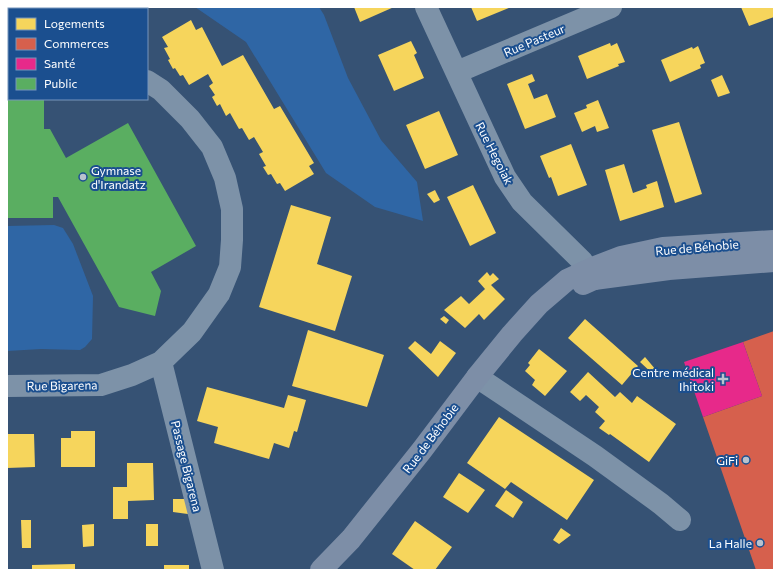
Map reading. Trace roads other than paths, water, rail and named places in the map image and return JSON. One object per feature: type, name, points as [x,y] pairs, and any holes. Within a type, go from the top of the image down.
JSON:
[{"type":"main road","name":"Rue de Béhobie","points":[[321,570],[351,539],[422,450],[477,376],[539,304],[621,257],[663,248],[774,241]]},
{"type":"main road","name":"Rue de Béhobie","points":[[591,275],[774,261]]},
{"type":"street","name":"Rue Hegoiak","points":[[426,7],[505,177],[522,202],[582,261],[591,275]]},
{"type":"street","name":"Rue Pasteur","points":[[457,72],[611,7]]},
{"type":"street","name":"Rue Bigarena","points":[[7,386],[101,385],[132,375],[161,362],[192,332],[219,294],[230,267],[232,240],[232,209],[225,178],[212,147],[190,119],[161,90],[148,82]]},
{"type":"street","name":"Passage Bigarena","points":[[161,362],[213,570]]},
{"type":"street","points":[[477,376],[595,456],[661,504],[680,520]]},
{"type":"street","points":[[336,570],[351,539]]},
{"type":"place","name":"Gymnase d'Irandatz","points":[[83,177]]},
{"type":"place","name":"Centre médical Ihitoki","points":[[723,379]]},
{"type":"place","name":"GiFi","points":[[746,460]]},
{"type":"place","name":"La Halle","points":[[760,543]]}]
